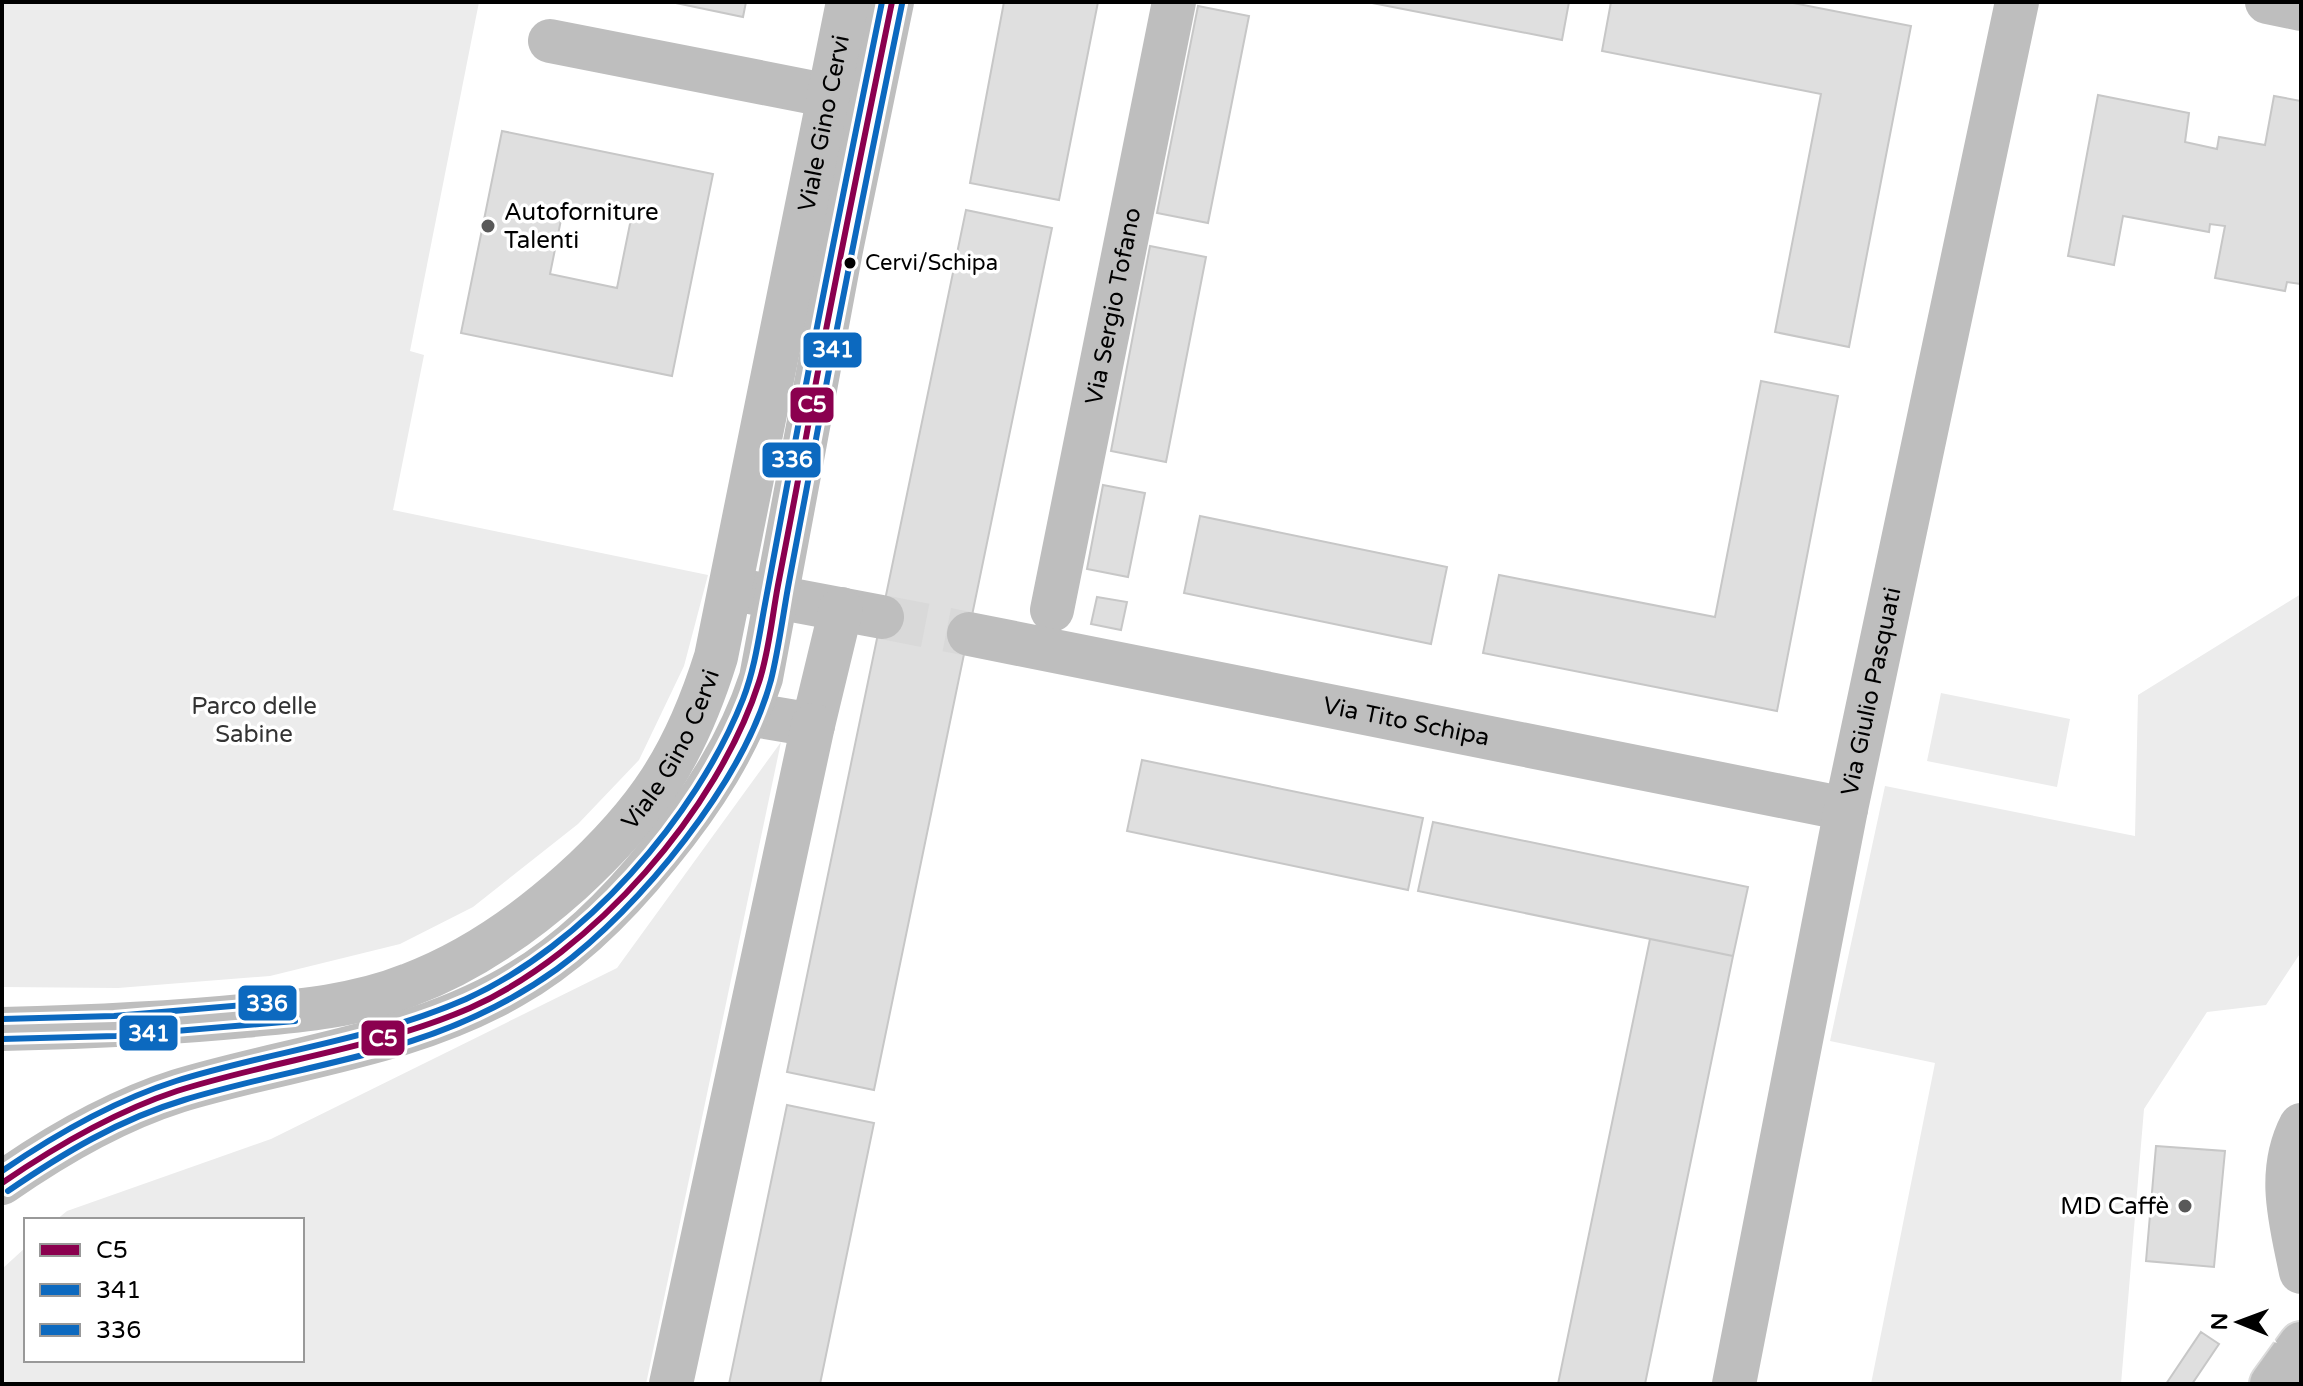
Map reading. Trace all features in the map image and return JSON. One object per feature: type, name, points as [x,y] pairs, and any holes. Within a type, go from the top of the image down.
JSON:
[{"type":"street","name":"Viale Gino Cervi","points":[[2,1029],[171,1022],[324,1007],[409,985],[481,950],[552,899],[632,822],[655,793],[691,727],[707,686],[731,588],[848,2]]},
{"type":"street","name":"Viale Gino Cervi","points":[[2,1183],[57,1147],[155,1099],[399,1035],[472,1007],[526,978],[608,911],[651,864],[705,793],[734,746],[761,678],[841,250],[892,2]]},
{"type":"street","name":"Via Sergio Tofano","points":[[1052,610],[1174,2]]},
{"type":"street","name":"Via Giulio Pasquati","points":[[1734,1384],[1846,809],[2017,2]]},
{"type":"street","points":[[2267,2],[2301,9]]},
{"type":"street","points":[[550,41],[830,96]]},
{"type":"street","points":[[671,1384],[813,725],[861,613],[731,588]]},
{"type":"street","name":"Via Tito Schipa","points":[[969,634],[1846,809]]},
{"type":"street","points":[[748,714],[813,725]]},
{"type":"street","points":[[2301,1125],[2286,1173],[2286,1196],[2301,1272]]},
{"type":"street","points":[[2272,1384],[2301,1344]]},
{"type":"green space","name":"Parco delle Sabine","points":[[2,2],[479,2],[410,351],[424,355],[393,510],[708,575],[684,666],[639,760],[578,824],[473,907],[400,944],[270,976],[118,988],[2,987]]},
{"type":"green space","points":[[2301,594],[2301,952],[2266,1005],[2207,1012],[2144,1109],[2121,1384],[1871,1384],[1935,1063],[1830,1041],[1885,786],[2135,836],[2138,695]]},
{"type":"green space","points":[[1941,693],[2070,719],[2057,787],[1927,761]]},
{"type":"green space","points":[[781,742],[646,1384],[2,1384],[2,1269],[24,1249],[24,1362],[304,1362],[304,1218],[58,1218],[67,1211],[271,1139],[617,968]]},
{"type":"building","points":[[671,2],[746,2],[743,17]]},
{"type":"building","points":[[1004,2],[1098,2],[1059,200],[970,183]]},
{"type":"building","points":[[1367,2],[1569,2],[1562,40]]},
{"type":"building","points":[[1611,2],[1788,2],[1911,26],[1849,347],[1775,332],[1821,94],[1602,51]]},
{"type":"building","points":[[1198,6],[1249,16],[1208,223],[1157,213]]},
{"type":"building","points":[[2098,95],[2189,113],[2185,142],[2217,149],[2219,137],[2265,145],[2274,96],[2301,101],[2301,284],[2287,282],[2285,291],[2215,278],[2225,226],[2210,224],[2209,232],[2123,216],[2114,265],[2068,256]]},
{"type":"building","points":[[502,131],[713,174],[672,376],[461,333]],"holes":[[[564,205],[631,219],[617,288],[550,274]]]},
{"type":"building","points":[[966,210],[1052,228],[874,1090],[787,1072]]},
{"type":"building","points":[[1150,246],[1206,257],[1166,462],[1111,451]]},
{"type":"building","points":[[1761,381],[1838,396],[1777,711],[1483,653],[1499,575],[1715,617]]},
{"type":"building","points":[[1103,485],[1145,493],[1128,577],[1087,569]]},
{"type":"building","points":[[1200,516],[1447,567],[1431,644],[1184,593]]},
{"type":"building","points":[[1097,597],[1127,602],[1121,630],[1091,624]]},
{"type":"building","points":[[1142,760],[1423,818],[1408,890],[1127,831]]},
{"type":"building","points":[[1433,822],[1748,887],[1733,956],[1418,891]]},
{"type":"building","points":[[1650,939],[1733,956],[1645,1384],[1558,1384]]},
{"type":"building","points":[[787,1105],[874,1123],[820,1384],[729,1384]]},
{"type":"building","name":"MD Caffè","points":[[2156,1146],[2225,1151],[2214,1267],[2146,1261]]},
{"type":"building","points":[[2201,1332],[2219,1344],[2192,1384],[2166,1384]]},
{"type":"tunnel","points":[[882,617],[969,634]]},
{"type":"transit line","name":"336","points":[[2,1171],[86,1120],[153,1089],[395,1025],[466,999],[510,976],[593,912],[631,874],[666,832],[722,744],[751,676],[882,2]]},
{"type":"transit line","name":"C5","points":[[2,1183],[86,1131],[154,1099],[214,1080],[398,1034],[470,1008],[516,983],[561,952],[605,914],[682,827],[714,779],[740,731],[762,671],[825,334],[892,2]]},
{"type":"transit line","name":"341","points":[[8,1191],[92,1139],[160,1108],[406,1043],[499,1005],[548,976],[589,943],[622,912],[685,840],[738,759],[771,680],[902,4]]},
{"type":"transit line","name":"336","points":[[2,1019],[114,1016],[293,1001]]},
{"type":"transit line","name":"341","points":[[2,1039],[116,1036],[295,1021]]},
{"type":"place","name":"Autoforniture Talenti","points":[[488,226]]},
{"type":"place","name":"Cervi/Schipa","points":[[850,263]]},
{"type":"place","name":"MD Caffè","points":[[2185,1206]]}]
